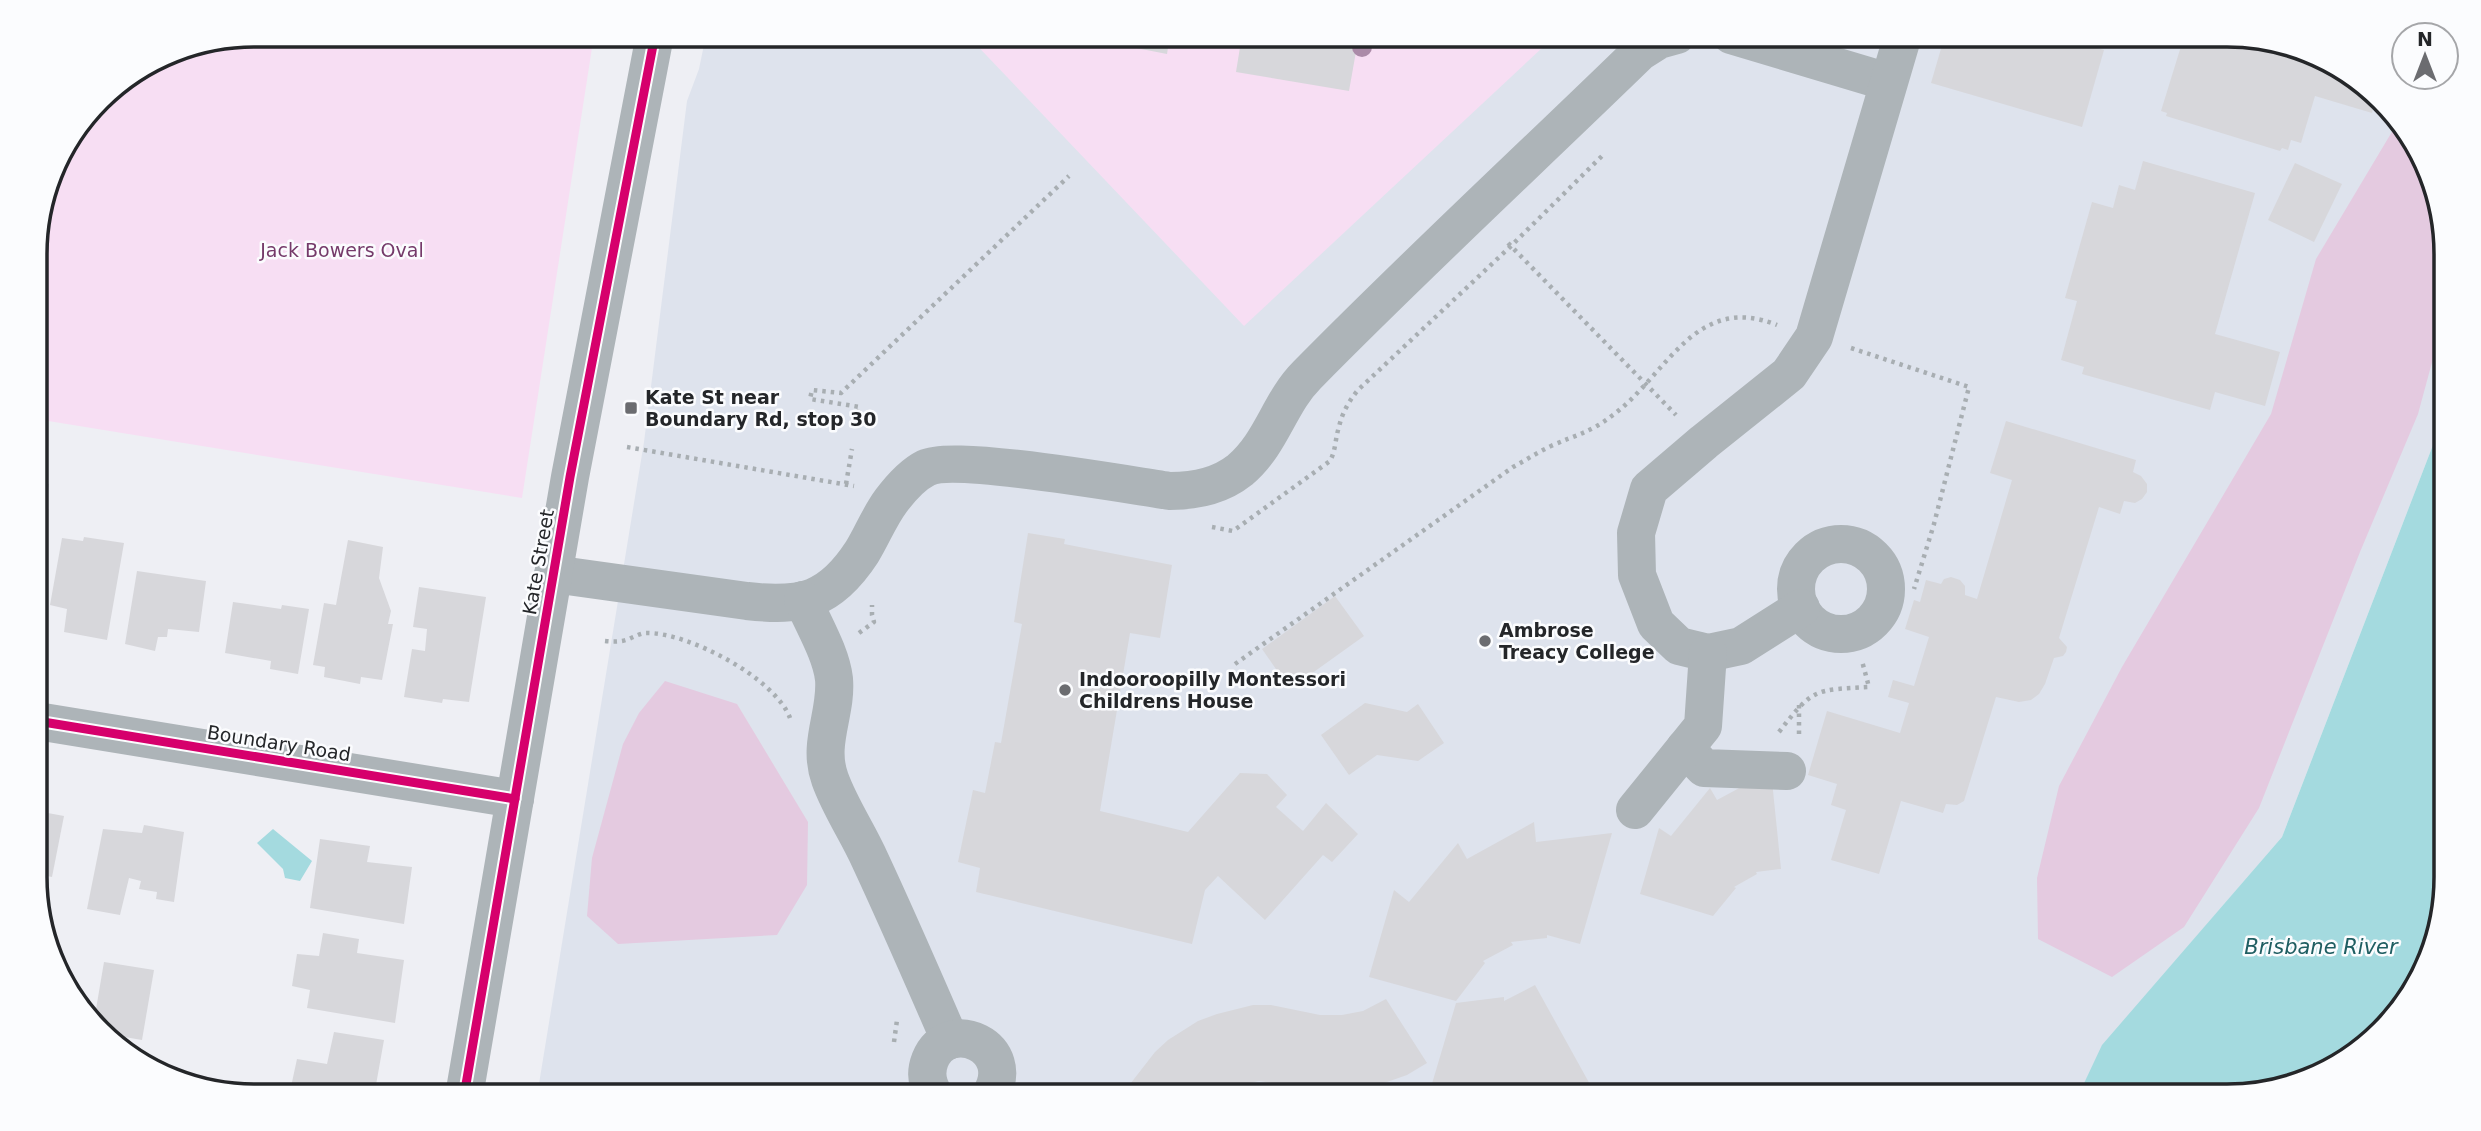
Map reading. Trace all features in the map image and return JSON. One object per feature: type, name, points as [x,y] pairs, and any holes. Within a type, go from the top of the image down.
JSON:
[{"type":"street","name":"Kate Street","points":[[466,1084],[574,453],[653,47]]},
{"type":"street","points":[[553,574],[777,604],[820,596],[834,585],[862,551],[880,516],[897,493],[927,467],[980,465],[1170,491],[1202,488],[1237,472],[1256,456],[1304,378],[1640,52],[1648,47]]},
{"type":"street","points":[[1771,47],[1888,82]]},
{"type":"street","points":[[1801,608],[1741,646],[1708,653],[1679,646],[1656,624],[1637,575],[1636,533],[1649,489],[1789,374],[1814,337],[1899,47]]},
{"type":"street","points":[[803,600],[834,677],[834,698],[827,724],[824,754],[830,778],[870,860],[950,1040]]},
{"type":"street","points":[[1634,810],[1703,726],[1708,653]]},
{"type":"street","name":"Boundary Road","points":[[47,723],[515,799]]},
{"type":"street","points":[[1685,748],[1704,768],[1780,755]]},
{"type":"street","points":[[930,1084],[928,1066],[932,1055],[950,1040],[962,1038],[984,1045],[992,1053],[997,1063],[996,1084]]},
{"type":"path","points":[[859,412],[860,407],[810,398],[812,390],[841,393],[1069,176]]},
{"type":"path","points":[[1508,243],[1685,423]]},
{"type":"path","points":[[1235,664],[1513,467],[1551,446],[1580,436],[1600,425],[1616,413],[1698,330],[1722,319],[1743,316],[1762,318],[1786,328]]},
{"type":"path","points":[[1851,348],[1969,387],[1934,524],[1914,589]]},
{"type":"path","points":[[627,447],[865,488]]},
{"type":"path","points":[[846,484],[852,449]]},
{"type":"path","points":[[1780,755],[1803,701],[1814,694],[1833,689],[1869,687],[1862,661]]},
{"type":"shaded area","name":"Ambrose Treacy College","points":[[704,47],[2226,47],[2267,51],[2306,63],[2353,90],[2391,128],[2418,175],[2427,201],[2434,255],[2434,441],[2282,837],[2103,1045],[2084,1083],[539,1084],[644,442],[687,101],[699,69]]},
{"type":"shaded area","points":[[2393,131],[2418,175],[2432,227],[2434,355],[2418,414],[2360,552],[2259,808],[2184,927],[2112,977],[2038,939],[2037,878],[2059,786],[2122,667],[2271,414],[2316,259]]},
{"type":"shaded area","points":[[665,681],[737,704],[808,822],[807,885],[777,935],[618,944],[587,916],[592,858],[623,744],[639,713]]},
{"type":"green space","name":"Jack Bowers Oval","points":[[592,47],[522,498],[48,421],[49,227],[63,175],[90,128],[118,99],[151,75],[188,58],[227,49]]},
{"type":"green space","points":[[978,47],[1543,47],[1244,326]]},
{"type":"water","name":"Brisbane River","points":[[2434,441],[2434,876],[2430,917],[2423,943],[2406,980],[2391,1003],[2363,1032],[2342,1049],[2293,1073],[2240,1083],[2084,1083],[2102,1045],[2282,837]]},
{"type":"water","points":[[273,829],[312,861],[300,881],[285,878],[283,869],[257,843]]},
{"type":"building","points":[[1131,47],[1168,47],[1167,54]]},
{"type":"building","points":[[1240,47],[1357,47],[1349,91],[1236,72]]},
{"type":"building","points":[[1942,47],[2093,47],[2104,50],[2082,127],[1931,83]]},
{"type":"building","points":[[2181,47],[2254,49],[2293,58],[2330,75],[2353,90],[2373,108],[2372,113],[2315,96],[2301,143],[2291,140],[2288,150],[2282,148],[2280,151],[2166,116],[2167,113],[2161,111]]},
{"type":"building","points":[[2143,161],[2255,193],[2215,334],[2280,352],[2265,406],[2215,392],[2210,410],[2082,374],[2084,367],[2061,360],[2077,301],[2065,298],[2092,202],[2113,208],[2119,185],[2135,190]]},
{"type":"building","points":[[2295,163],[2342,184],[2314,242],[2268,220]]},
{"type":"building","points":[[2006,421],[2136,460],[2133,472],[2141,476],[2147,484],[2147,492],[2135,503],[2124,501],[2120,514],[2099,507],[2059,638],[2067,647],[2066,652],[2063,656],[2054,658],[2045,684],[2031,700],[2019,702],[1996,697],[1964,801],[1957,805],[1946,804],[1943,813],[1901,801],[1879,874],[1831,860],[1846,810],[1831,805],[1837,784],[1808,775],[1827,711],[1900,733],[1909,703],[1888,697],[1893,680],[1914,686],[1929,637],[1905,629],[1914,600],[1920,602],[1926,580],[1941,584],[1944,579],[1951,577],[1960,580],[1965,586],[1965,595],[1977,599],[2012,480],[1990,473]]},
{"type":"building","name":"Indooroopilly Montessori Childrens House","points":[[1028,533],[1065,539],[1064,544],[1172,565],[1160,638],[1130,633],[1100,811],[1188,832],[1240,773],[1267,774],[1287,795],[1276,807],[1303,831],[1326,803],[1358,834],[1332,862],[1323,855],[1265,920],[1218,876],[1205,890],[1192,944],[976,892],[980,868],[958,862],[973,790],[985,793],[995,742],[1001,743],[1022,624],[1014,622]]},
{"type":"building","points":[[84,537],[124,543],[107,640],[64,632],[67,609],[50,605],[62,538],[83,541]]},
{"type":"building","points":[[348,540],[383,547],[379,578],[391,611],[388,624],[393,624],[382,680],[361,677],[360,684],[324,677],[325,667],[313,665],[324,603],[336,605]]},
{"type":"building","points":[[137,571],[206,581],[199,632],[168,629],[167,637],[158,637],[155,651],[125,644]]},
{"type":"building","points":[[419,587],[486,597],[469,702],[443,699],[442,703],[404,697],[412,649],[425,651],[427,629],[413,627]]},
{"type":"building","points":[[1335,596],[1364,636],[1290,689],[1262,649]]},
{"type":"building","points":[[233,602],[281,609],[282,605],[309,609],[298,674],[270,669],[271,661],[225,653]]},
{"type":"building","points":[[1365,703],[1407,712],[1418,704],[1444,743],[1418,761],[1377,755],[1349,775],[1321,735]]},
{"type":"building","points":[[1771,771],[1781,869],[1756,872],[1757,874],[1734,887],[1736,888],[1713,916],[1640,894],[1659,828],[1671,836],[1710,788],[1717,800]]},
{"type":"building","points":[[47,813],[64,816],[52,877],[47,876]]},
{"type":"building","points":[[1534,822],[1536,842],[1612,833],[1580,944],[1547,935],[1547,938],[1511,942],[1513,945],[1483,961],[1485,963],[1456,1001],[1369,977],[1394,890],[1409,902],[1458,843],[1467,859]]},
{"type":"building","points":[[144,825],[184,832],[174,902],[156,899],[157,892],[139,889],[141,881],[129,878],[120,915],[87,909],[103,829],[142,833]]},
{"type":"building","points":[[320,839],[370,846],[367,862],[412,867],[404,924],[310,908]]},
{"type":"building","points":[[323,933],[359,939],[357,953],[404,960],[395,1023],[307,1008],[310,990],[292,986],[297,954],[319,956]]},
{"type":"building","points":[[104,962],[154,970],[142,1040],[123,1037],[96,1010]]},
{"type":"building","points":[[1535,985],[1589,1083],[1432,1083],[1456,1003],[1504,997],[1504,1001]]},
{"type":"building","points":[[1386,999],[1427,1063],[1407,1075],[1383,1083],[1274,1083],[1259,1081],[1247,1084],[1130,1084],[1168,1040],[1198,1021],[1217,1014],[1253,1005],[1271,1005],[1320,1015],[1363,1011]]},
{"type":"building","points":[[334,1032],[384,1040],[376,1084],[292,1084],[297,1059],[327,1064]]},
{"type":"cycle path","points":[[466,1084],[570,477],[653,47]]},
{"type":"cycle path","points":[[47,723],[515,799]]},
{"type":"place","name":"Kate St near Boundary Rd, stop 30","points":[[631,408]]},
{"type":"place","name":"Ambrose Treacy College","points":[[1485,641]]},
{"type":"place","name":"Indooroopilly Montessori Childrens House","points":[[1065,690]]}]
